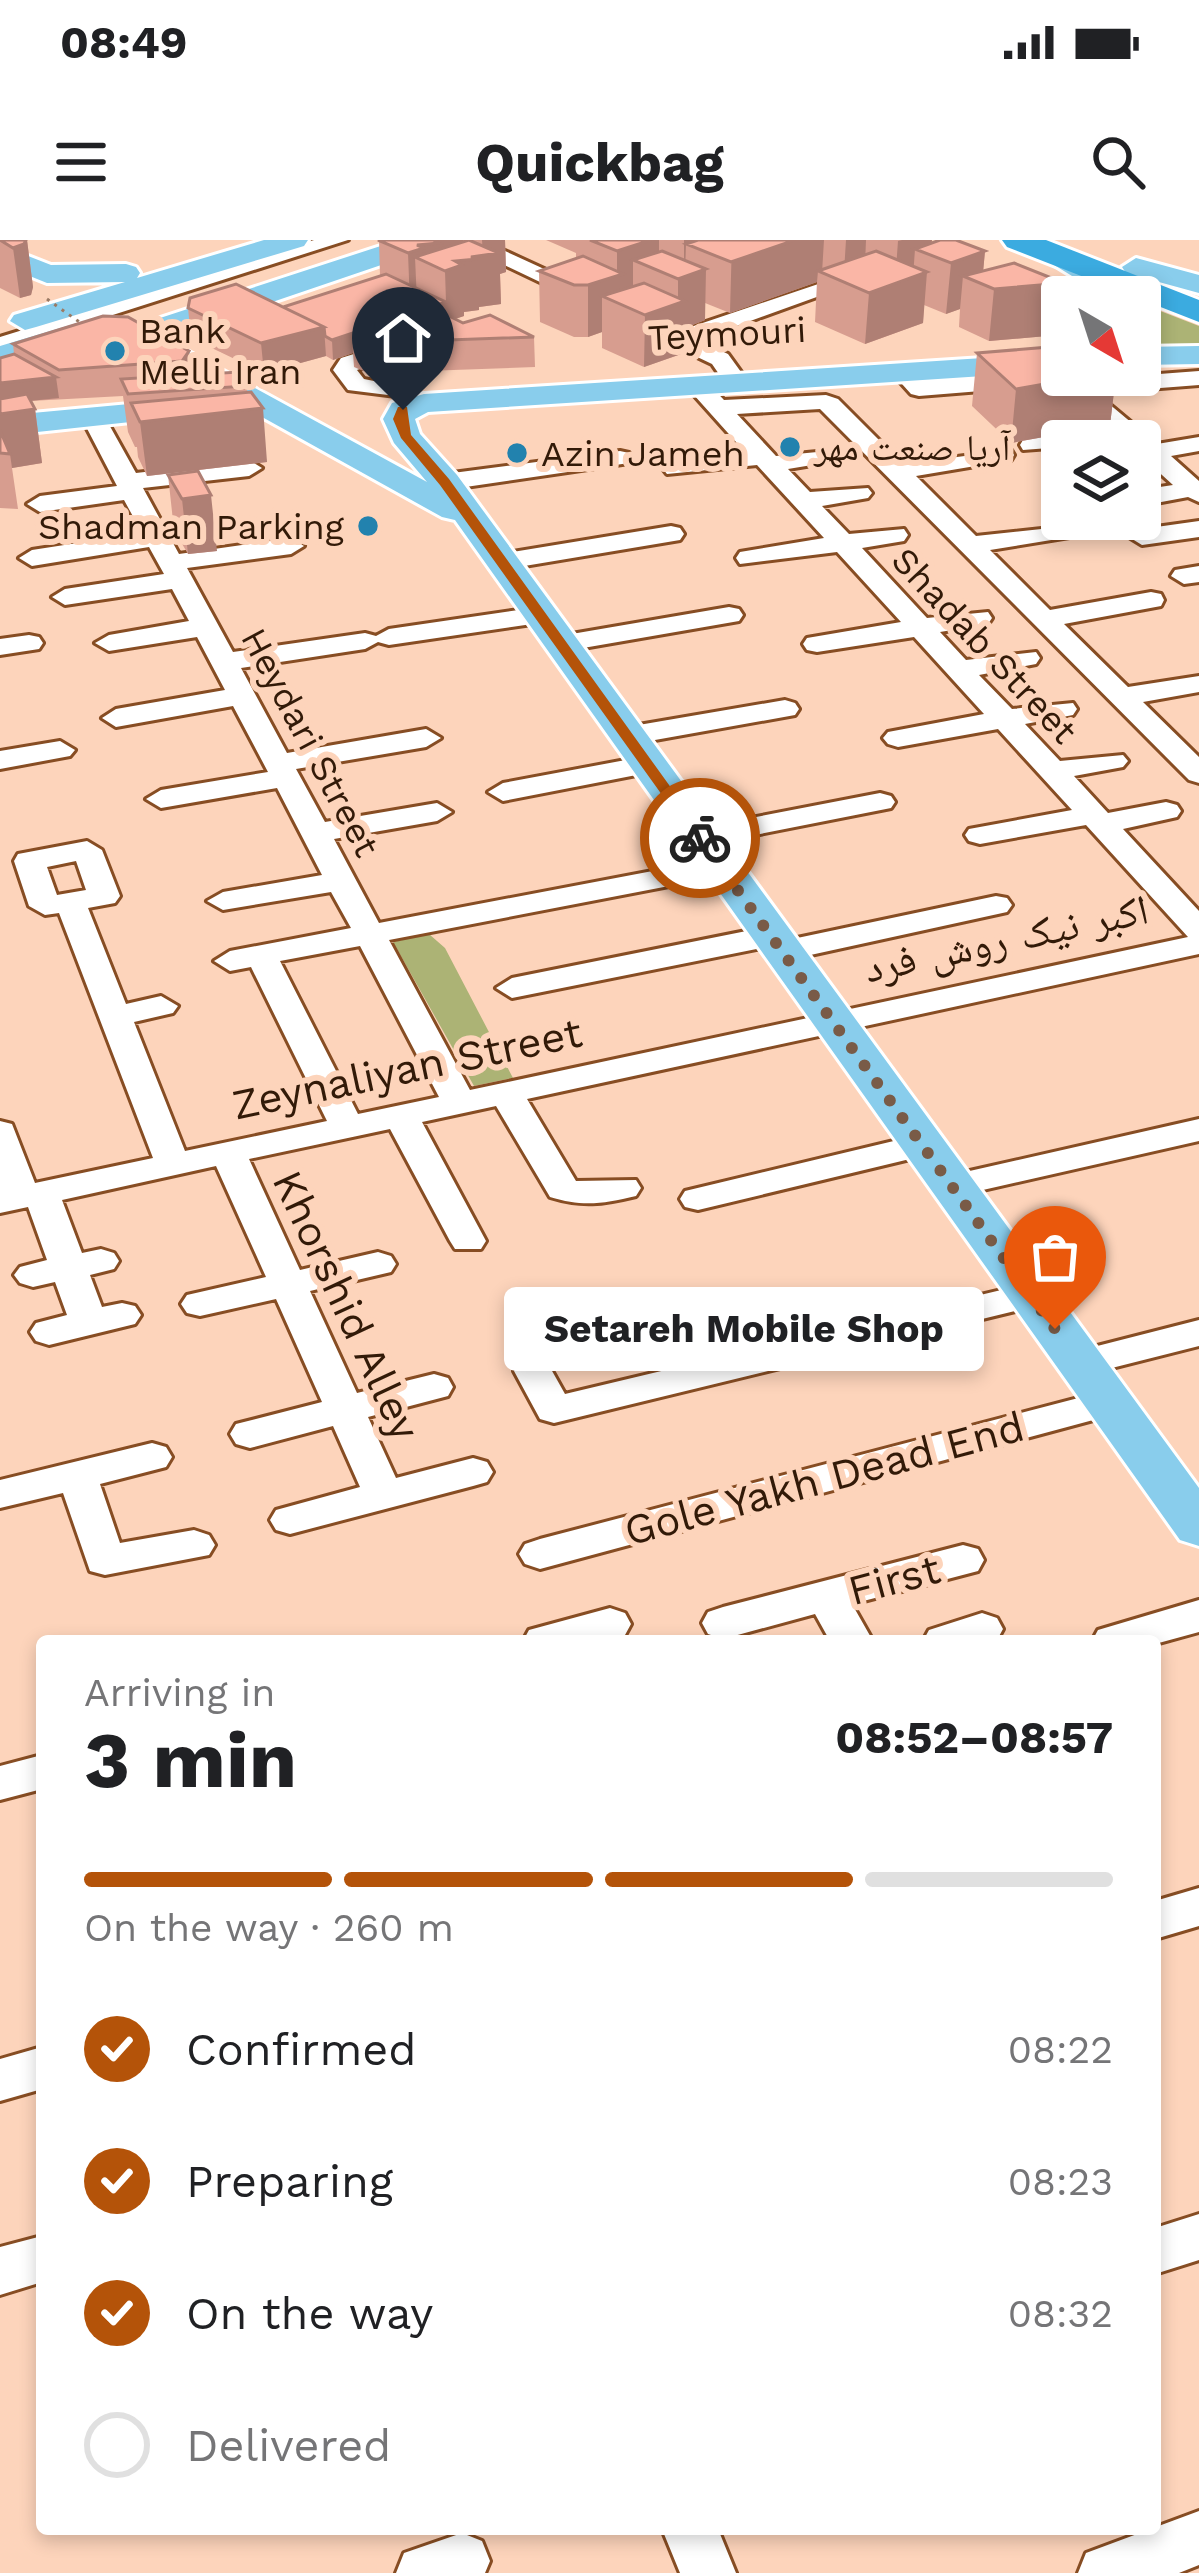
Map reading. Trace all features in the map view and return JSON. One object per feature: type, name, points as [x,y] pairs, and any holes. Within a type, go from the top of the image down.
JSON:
[{"type":"highway","points":[[1018,240],[1064,248],[1199,312]]},
{"type":"highway","points":[[1064,248],[1119,276]]},
{"type":"highway","points":[[1161,284],[1199,287]]},
{"type":"main road","points":[[0,334],[157,269],[253,240]]},
{"type":"main road","points":[[0,334],[294,240]]},
{"type":"main road","points":[[0,356],[369,240]]},
{"type":"main road","points":[[125,318],[226,298],[425,240]]},
{"type":"main road","points":[[425,240],[157,330],[155,337],[165,351],[470,519]]},
{"type":"main road","points":[[0,254],[47,274],[98,276],[157,269]]},
{"type":"main road","points":[[1161,356],[1199,355]]},
{"type":"main road","name":"Teymouri","points":[[402,399],[712,379],[1041,370]]},
{"type":"main road","name":"Teymouri","points":[[712,379],[1041,370]]},
{"type":"main road","points":[[402,399],[399,419],[405,436],[445,482],[1199,1527]]},
{"type":"main road","points":[[0,426],[239,404],[282,418]]},
{"type":"street","points":[[0,334],[319,240]]},
{"type":"street","points":[[0,334],[337,240]]},
{"type":"street","points":[[463,240],[679,339],[712,379],[830,404],[1199,774]]},
{"type":"street","points":[[539,275],[583,261]]},
{"type":"street","points":[[679,339],[860,285],[811,265]]},
{"type":"street","points":[[402,399],[356,386],[345,375],[349,363],[425,338]]},
{"type":"street","points":[[1161,375],[1199,378]]},
{"type":"street","name":"Shadab Street","points":[[712,379],[767,461],[1199,930]]},
{"type":"street","points":[[1093,396],[1118,420]]},
{"type":"street","name":"Heydari Street","points":[[93,417],[460,1103]]},
{"type":"street","points":[[1161,442],[1199,444]]},
{"type":"street","points":[[1032,445],[1041,445]]},
{"type":"street","points":[[676,469],[839,454]]},
{"type":"street","points":[[897,472],[1002,455]]},
{"type":"street","points":[[445,482],[620,458]]},
{"type":"street","points":[[1161,460],[1196,491]]},
{"type":"street","points":[[40,504],[249,468]]},
{"type":"street","points":[[1161,495],[1196,491]]},
{"type":"street","points":[[804,501],[859,493]]},
{"type":"street","points":[[1161,534],[1199,529]]},
{"type":"street","points":[[501,562],[670,534]]},
{"type":"street","points":[[749,558],[895,535]]},
{"type":"street","points":[[970,545],[1041,535]]},
{"type":"street","points":[[32,558],[169,561],[291,546]]},
{"type":"street","points":[[65,597],[169,561]]},
{"type":"street","points":[[878,581],[919,574]]},
{"type":"street","points":[[1045,619],[1151,601]]},
{"type":"street","points":[[224,662],[377,639],[729,615]]},
{"type":"street","points":[[818,644],[978,618]]},
{"type":"street","points":[[109,644],[205,627]]},
{"type":"street","points":[[959,670],[1026,658]]},
{"type":"street","points":[[1122,697],[1199,684]]},
{"type":"street","points":[[116,718],[242,696]]},
{"type":"street","points":[[898,737],[1063,709]]},
{"type":"street","points":[[503,792],[785,710]]},
{"type":"street","points":[[161,799],[426,738]]},
{"type":"street","points":[[0,760],[60,750]]},
{"type":"street","points":[[1053,771],[1113,761]]},
{"type":"street","points":[[347,1127],[245,958],[370,934],[710,852],[880,802]]},
{"type":"street","points":[[980,835],[1166,811]]},
{"type":"street","points":[[315,833],[437,812]]},
{"type":"street","points":[[223,901],[341,881]]},
{"type":"street","points":[[70,902],[173,1165]]},
{"type":"street","points":[[512,988],[996,905]]},
{"type":"street","name":"اکبر نیک روش فرد","points":[[832,1021],[1199,944]]},
{"type":"street","points":[[115,1016],[161,1006]]},
{"type":"street","name":"Zeynaliyan Street","points":[[21,1198],[832,1021]]},
{"type":"street","points":[[506,1093],[563,1189],[584,1196],[623,1188]]},
{"type":"street","points":[[401,1116],[468,1241]]},
{"type":"street","points":[[952,1186],[1199,1130]]},
{"type":"street","points":[[0,1132],[21,1198],[105,1319],[49,1332]]},
{"type":"street","points":[[698,1199],[922,1145]]},
{"type":"street","name":"Khorshid Alley","points":[[228,1153],[384,1495]]},
{"type":"street","points":[[200,1304],[379,1264]]},
{"type":"street","points":[[533,1370],[554,1410],[1030,1295]]},
{"type":"street","points":[[1080,1363],[1199,1333]]},
{"type":"street","points":[[250,1434],[434,1387]]},
{"type":"street","name":"Gole Yakh Dead End","points":[[540,1554],[1108,1402]]},
{"type":"street","points":[[0,1494],[152,1457]]},
{"type":"street","points":[[290,1520],[473,1472]]},
{"type":"street","points":[[77,1475],[106,1560],[194,1545]]},
{"type":"street","name":"First","points":[[723,1624],[963,1560]]},
{"type":"street","points":[[826,1597],[848,1635]]},
{"type":"street","points":[[1133,1635],[1199,1616]]},
{"type":"street","points":[[567,1635],[610,1624]]},
{"type":"street","points":[[0,1783],[36,1774]]},
{"type":"street","points":[[1161,1918],[1199,1906]]},
{"type":"street","points":[[0,2080],[36,2070]]},
{"type":"street","points":[[1161,2249],[1199,2236]]},
{"type":"street","points":[[0,2271],[36,2261]]},
{"type":"street","points":[[1106,2573],[1199,2539]]},
{"type":"path","points":[[47,299],[84,325]]},
{"type":"green space","points":[[1161,311],[1199,326],[1199,350],[1161,350]]},
{"type":"green space","points":[[429,934],[445,948],[513,1078],[474,1086],[393,942]]},
{"type":"building","points":[[0,240],[26,240],[13,248]]},
{"type":"building","points":[[378,240],[439,243],[417,245],[424,248],[408,253]]},
{"type":"building","points":[[469,240],[499,253],[455,261],[462,265],[445,271],[415,257]]},
{"type":"building","points":[[590,240],[651,240],[617,251]]},
{"type":"building","points":[[795,240],[731,262],[686,244]]},
{"type":"building","points":[[956,240],[985,251],[951,263],[915,249]]},
{"type":"building","points":[[662,251],[706,269],[678,279],[633,260]]},
{"type":"building","points":[[876,251],[927,272],[869,293],[818,271]]},
{"type":"building","points":[[583,256],[623,274],[574,285],[539,271]]},
{"type":"building","points":[[1014,263],[1046,276],[1041,276],[1041,285],[994,289],[963,276]]},
{"type":"building","points":[[386,274],[446,302],[332,340],[325,336],[324,327],[283,307]]},
{"type":"building","points":[[644,283],[685,301],[645,315],[602,296]]},
{"type":"building","points":[[236,284],[324,327],[261,343],[188,308],[190,298]]},
{"type":"building","points":[[435,309],[463,323],[490,315],[534,337],[366,343],[352,337]]},
{"type":"building","points":[[103,316],[128,317],[189,351],[182,361],[59,370],[13,344]]},
{"type":"building","points":[[1041,348],[1041,385],[1016,389],[977,353]]},
{"type":"building","points":[[14,354],[56,377],[0,383],[0,358]]},
{"type":"building","points":[[239,372],[246,386],[128,394],[121,379]]},
{"type":"building","points":[[251,392],[263,408],[140,422],[131,403]]},
{"type":"building","points":[[27,394],[35,409],[0,414],[0,399]]},
{"type":"building","points":[[0,430],[10,454],[0,453]]},
{"type":"building","points":[[198,471],[211,495],[182,499],[168,475]]},
{"type":"way so far","points":[[700,838],[1055,1329]]},
{"type":"place","name":"Bank Melli Iran","points":[[115,351]]},
{"type":"place","name":"آریا صنعت مهر","points":[[790,447]]},
{"type":"place","name":"Azin Jameh","points":[[517,453]]},
{"type":"place","name":"Shadman Parking","points":[[368,526]]},
{"type":"place","name":"Setareh Mobile Shop","points":[[1055,1329]]},
{"type":"route","points":[[403,410],[399,419],[405,436],[445,482],[700,838]]}]
